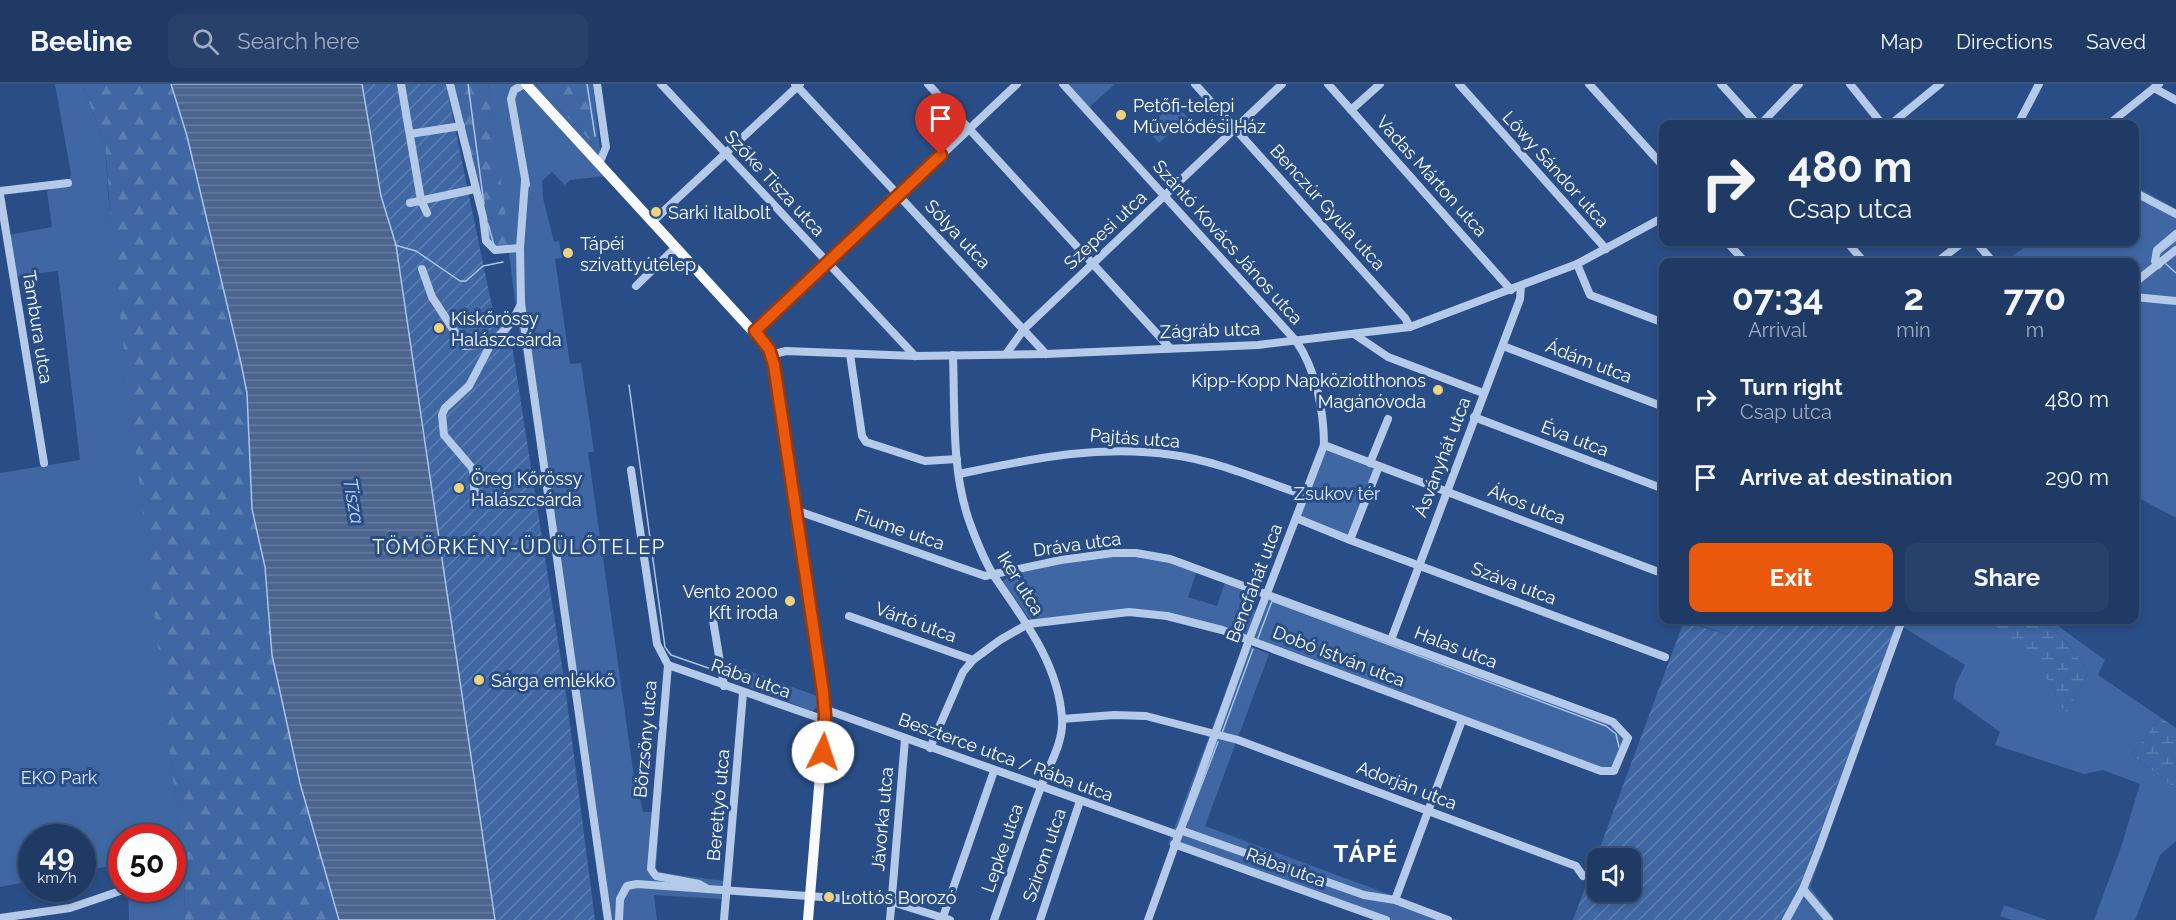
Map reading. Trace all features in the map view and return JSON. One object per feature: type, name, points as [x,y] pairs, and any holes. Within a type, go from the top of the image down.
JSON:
[{"type":"main road","points":[[525,84],[755,331],[768,349],[795,510],[825,715],[808,920]]},
{"type":"street","points":[[401,84],[421,200],[427,213]]},
{"type":"street","points":[[450,84],[489,246],[501,251],[520,248]]},
{"type":"street","points":[[525,84],[514,90],[511,99],[529,208]]},
{"type":"street","points":[[597,84],[606,147],[598,163]]},
{"type":"street","name":"Szőke Tisza utca","points":[[661,84],[915,356]]},
{"type":"street","points":[[928,84],[1170,348]]},
{"type":"street","points":[[755,331],[1017,84]]},
{"type":"street","name":"Szántó Kovács János utca","points":[[1063,84],[1296,341]]},
{"type":"street","name":"Benczúr Gyula utca","points":[[1195,84],[1405,318],[1410,327]]},
{"type":"street","name":"Szepesi utca","points":[[1006,354],[1024,329],[1282,84]]},
{"type":"street","name":"Vadas Márton utca","points":[[1328,84],[1511,290]]},
{"type":"street","points":[[1351,110],[1380,84]]},
{"type":"street","name":"Lőwy Sándor utca","points":[[1459,84],[1605,249]]},
{"type":"street","points":[[1590,84],[1659,161]]},
{"type":"street","points":[[1721,84],[1755,120]]},
{"type":"street","points":[[1763,120],[1800,84]]},
{"type":"street","points":[[1850,84],[1879,120]]},
{"type":"street","points":[[1896,120],[1940,84]]},
{"type":"street","points":[[2020,120],[2039,84]]},
{"type":"street","points":[[652,222],[798,85]]},
{"type":"street","name":"Sólya utca","points":[[798,85],[1046,354]]},
{"type":"street","points":[[2114,120],[2156,86],[2176,100]]},
{"type":"street","points":[[410,134],[461,126]]},
{"type":"street","points":[[525,181],[520,248],[521,303],[608,920]]},
{"type":"street","points":[[0,193],[68,183]]},
{"type":"street","points":[[410,203],[475,189]]},
{"type":"street","name":"Tambura utca","points":[[0,193],[44,463]]},
{"type":"street","points":[[2139,195],[2176,214]]},
{"type":"street","name":"Zágráb utca","points":[[768,349],[915,356],[1046,354],[1296,341],[1410,327],[1577,264],[1659,220]]},
{"type":"street","points":[[2158,265],[2155,261],[2157,250],[2176,234]]},
{"type":"street","points":[[1731,246],[1741,258]]},
{"type":"street","points":[[1850,246],[1861,258]]},
{"type":"street","points":[[1942,258],[1958,246]]},
{"type":"street","points":[[1979,246],[1990,258]]},
{"type":"street","points":[[636,286],[676,247]]},
{"type":"street","points":[[2139,279],[2176,250]]},
{"type":"street","points":[[1577,264],[1590,295],[1659,321]]},
{"type":"street","points":[[422,268],[432,297],[464,346],[490,344]]},
{"type":"street","name":"Ásványhát utca","points":[[1391,640],[1483,393],[1503,346],[1520,299],[1521,286]]},
{"type":"street","points":[[2139,297],[2176,301]]},
{"type":"street","points":[[475,498],[473,469],[444,435],[442,415],[445,408],[469,386],[490,344],[512,322],[521,303]]},
{"type":"street","points":[[1354,334],[1388,357],[1483,393]]},
{"type":"street","name":"Bencfahát utca","points":[[1148,920],[1249,640],[1324,445],[1323,419],[1315,389],[1302,350],[1296,341]]},
{"type":"street","name":"Ádám utca","points":[[1503,346],[1659,405]]},
{"type":"street","points":[[850,354],[862,436],[866,442],[925,461],[957,459]]},
{"type":"street","name":"Iker utca","points":[[952,355],[957,459],[971,525],[993,575],[1028,624],[1052,674],[1062,719],[1056,751],[1041,787]]},
{"type":"street","name":"Éva utca","points":[[1474,417],[1659,487]]},
{"type":"street","points":[[1296,518],[1350,540],[1388,419]]},
{"type":"street","points":[[1324,445],[1374,464]]},
{"type":"street","name":"Pajtás utca","points":[[959,474],[1075,451],[1126,450],[1194,459],[1304,495]]},
{"type":"street","name":"Ákos utca","points":[[1374,464],[1659,572]]},
{"type":"street","name":"Börzsöny utca","points":[[631,470],[657,644],[668,665],[651,872],[656,876],[699,884],[708,889]]},
{"type":"street","name":"Fiume utca","points":[[795,510],[985,576],[993,575]]},
{"type":"street","name":"Száva utca","points":[[1350,540],[1665,657]]},
{"type":"street","name":"Dráva utca","points":[[993,575],[1079,557],[1136,553],[1170,559],[1268,593]]},
{"type":"street","name":"Halas utca","points":[[1268,593],[1613,722],[1628,738],[1614,771]]},
{"type":"street","name":"Dobó István utca","points":[[930,748],[954,688],[973,660],[1000,640],[1028,624],[1129,612],[1193,621],[1601,771],[1614,771]]},
{"type":"street","points":[[712,614],[724,686]]},
{"type":"street","name":"Vártó utca","points":[[849,616],[973,660]]},
{"type":"street","points":[[1786,920],[1803,889],[1901,624]]},
{"type":"street","name":"Rába utca","points":[[668,665],[742,693],[825,715]]},
{"type":"street","name":"Berettyó utca","points":[[724,920],[742,693]]},
{"type":"street","name":"Beszterce utca / Rába utca","points":[[825,715],[905,739],[1177,836]]},
{"type":"street","name":"Adorján utca","points":[[1062,719],[1114,715],[1146,716],[1215,733],[1576,866],[1583,876]]},
{"type":"street","points":[[1395,900],[1462,720]]},
{"type":"street","name":"Jávorka utca","points":[[890,920],[905,739]]},
{"type":"street","points":[[619,920],[620,898],[624,889],[637,884],[892,902],[946,919],[994,771]]},
{"type":"street","name":"Lepke utca","points":[[994,920],[1041,787]]},
{"type":"street","name":"Szirom utca","points":[[1040,920],[1080,801]]},
{"type":"street","points":[[1177,836],[1364,895],[1395,900],[1448,920]]},
{"type":"street","name":"Rába utca","points":[[1177,836],[1386,920]]},
{"type":"street","points":[[1803,889],[1829,920]]},
{"type":"street","points":[[0,918],[70,908],[108,895]]},
{"type":"green space","name":"EKO Park","points":[[55,84],[82,84],[105,143],[108,194],[178,824],[108,824],[108,866],[96,869],[96,824],[18,824],[18,884],[0,887],[0,473],[80,460],[58,271],[16,276],[9,235],[52,227],[47,191],[69,180],[71,174]]},
{"type":"green space","points":[[82,84],[171,84],[187,136],[241,363],[247,393],[252,509],[265,567],[300,783],[339,920],[185,920],[186,824],[178,824],[113,254],[105,143]]},
{"type":"green space","points":[[362,84],[446,84],[495,321],[508,319],[565,686],[595,920],[495,920],[396,245],[381,196]]},
{"type":"green space","points":[[451,84],[488,84],[510,249],[492,247]]},
{"type":"green space","points":[[488,84],[536,84],[600,151],[606,176],[570,180],[565,185],[552,172],[542,181],[543,198],[554,242],[559,241],[562,258],[555,259],[570,364],[581,363],[594,452],[588,452],[637,798],[640,799],[643,812],[660,812],[656,872],[724,881],[722,899],[654,895],[657,920],[610,920],[515,301]]},
{"type":"green space","points":[[536,84],[593,84],[600,151]]},
{"type":"green space","points":[[1063,84],[1115,84],[1086,110]]},
{"type":"green space","points":[[1174,103],[1187,117],[1159,143],[1146,129]]},
{"type":"green space","points":[[2139,188],[2176,209],[2176,518],[2139,498],[2139,258],[2010,258],[2026,246],[2139,246]]},
{"type":"green space","name":"Zsukov tér","points":[[1324,445],[1379,466],[1350,540],[1296,518]]},
{"type":"green space","points":[[1109,556],[1156,558],[1197,571],[1188,597],[1217,606],[1226,579],[1253,589],[1245,607],[1257,611],[1247,636],[1167,614],[1030,620],[1003,581],[1013,572]]},
{"type":"green space","points":[[1270,597],[1613,723],[1625,736],[1615,766],[1608,770],[1254,638]]},
{"type":"green space","points":[[1683,624],[1693,624],[1728,635],[1732,624],[1898,624],[1800,885],[1779,920],[1573,920],[1587,882],[1587,902],[1641,902],[1641,848],[1600,848]]},
{"type":"green space","points":[[1697,624],[1733,624],[1729,635]]},
{"type":"green space","points":[[1898,624],[1992,624],[2032,656],[2044,678],[2052,682],[2058,704],[2071,704],[2089,672],[2061,636],[2045,624],[2056,624],[2105,660],[2098,675],[2160,717],[2132,755],[2176,789],[2176,841],[2160,855],[2135,920],[2094,920],[2121,847],[2140,784],[2103,770],[2084,774],[1995,745],[2000,732],[1953,698],[1956,683],[1965,665],[1903,627],[1810,887],[1835,920],[1779,920],[1800,885]]},
{"type":"green space","points":[[1992,624],[2003,626],[2005,624],[2045,624],[2061,636],[2089,672],[2067,712],[2058,704],[2052,682],[2044,678],[2031,656]]},
{"type":"green space","points":[[1244,644],[1269,654],[1205,826],[1458,920],[1379,920],[1168,844]]},
{"type":"green space","points":[[727,663],[817,696],[818,707],[812,711],[733,681],[727,670]]},
{"type":"green space","points":[[2160,717],[2176,728],[2176,789],[2132,755]]},
{"type":"green space","points":[[128,902],[185,902],[185,920],[129,920]]},
{"type":"green space","points":[[2004,905],[2047,920],[2012,920],[2000,916]]},
{"type":"water","name":"Tisza","points":[[171,84],[362,84],[381,196],[396,245],[495,920],[339,920],[300,783],[272,655],[265,567],[252,509],[247,393],[241,363],[187,136]]},
{"type":"waterway","points":[[468,84],[484,204]]},
{"type":"waterway","points":[[587,84],[595,136]]},
{"type":"waterway","points":[[488,224],[494,245]]},
{"type":"waterway","points":[[2160,253],[2176,240]]},
{"type":"waterway","points":[[395,245],[416,251],[460,281],[466,281],[483,266],[503,262]]},
{"type":"waterway","points":[[2166,264],[2176,273]]},
{"type":"waterway","points":[[629,385],[665,647],[671,655],[717,671]]},
{"type":"waterway","points":[[1272,601],[1606,726],[1616,734],[1619,747]]},
{"type":"waterway","points":[[1258,638],[1272,601]]},
{"type":"waterway","points":[[1222,733],[1253,649]]},
{"type":"waterway","points":[[1188,820],[1218,742]]},
{"type":"place","name":"Petőfi-telepi Művelődési Ház","points":[[1121,115]]},
{"type":"place","name":"Sarki Italbolt","points":[[656,212]]},
{"type":"place","name":"Tápéi szivattyútelep","points":[[568,253]]},
{"type":"place","name":"Kiskőrössy Halászcsárda","points":[[439,328]]},
{"type":"place","name":"Kipp-Kopp Napköziotthonos Magánóvoda","points":[[1438,390]]},
{"type":"place","name":"Öreg Kőrössy Halászcsárda","points":[[459,488]]},
{"type":"place","name":"Vento 2000 Kft iroda","points":[[790,601]]},
{"type":"place","name":"Sárga emlékkő","points":[[479,680]]},
{"type":"place","name":"Lottós Borozó","points":[[829,897]]},
{"type":"district","name":"TÖMÖRKÉNY-ÜDÜLŐTELEP","points":[[519,547]]},
{"type":"district","name":"TÁPÉ","points":[[1366,853]]},
{"type":"route","points":[[823,752],[825,715],[823,692],[774,365],[769,349],[755,331],[941,155]]}]
